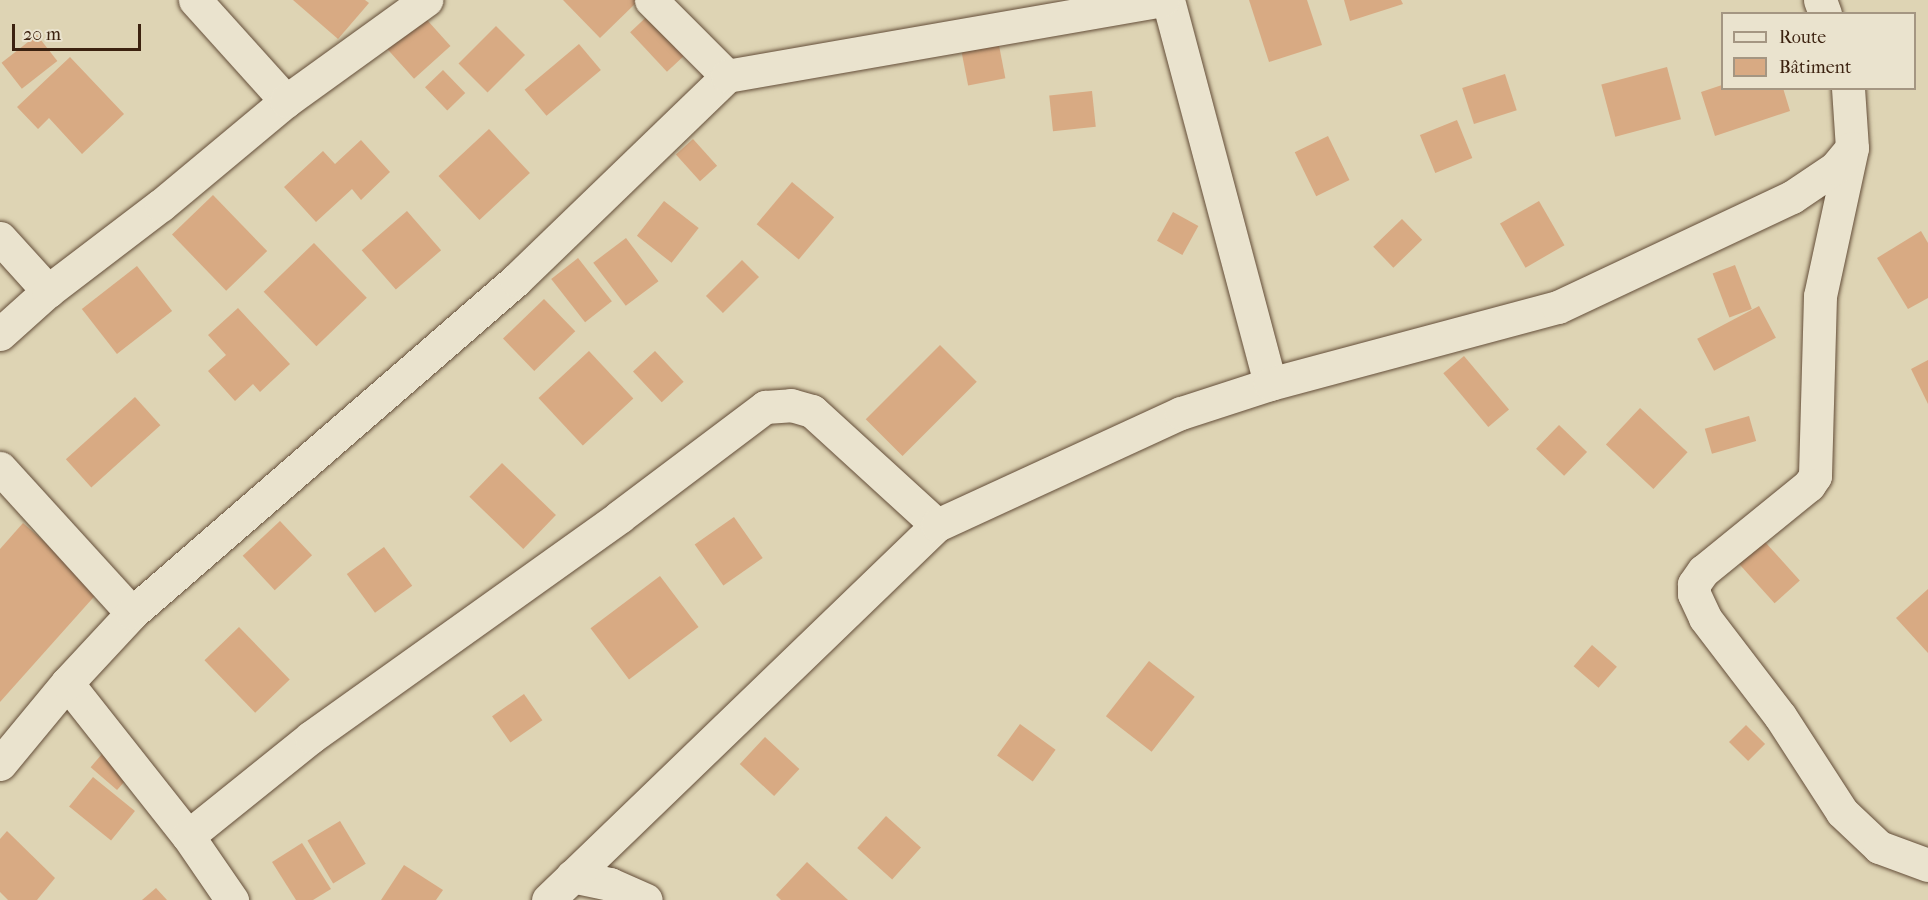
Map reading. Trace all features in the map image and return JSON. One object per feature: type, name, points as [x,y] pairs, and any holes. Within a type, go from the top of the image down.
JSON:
[{"type":"street","points":[[195,0],[286,101]]},
{"type":"street","points":[[0,334],[48,291],[161,205],[286,101],[426,0]]},
{"type":"street","points":[[651,0],[727,76]]},
{"type":"street","points":[[0,764],[68,682],[132,613],[516,280],[727,76],[1162,0]]},
{"type":"street","points":[[1168,0],[1270,384]]},
{"type":"street","points":[[1848,90],[1852,148],[1820,296],[1815,476],[1809,485],[1703,571],[1694,584],[1694,594],[1705,618],[1780,716],[1842,812],[1879,847],[1928,865]]},
{"type":"street","points":[[548,900],[937,525],[1181,413],[1270,384],[1558,307],[1792,197],[1834,168],[1852,148]]},
{"type":"street","points":[[0,238],[48,291]]},
{"type":"street","points":[[188,836],[310,737],[619,518],[765,407],[790,405],[812,411],[937,525]]},
{"type":"street","points":[[0,468],[132,613]]},
{"type":"street","points":[[68,682],[188,836],[232,900]]},
{"type":"street","points":[[572,876],[610,884],[646,900]]},
{"type":"building","points":[[293,0],[365,0],[369,3],[338,39]]},
{"type":"building","points":[[563,0],[639,0],[600,38]]},
{"type":"building","points":[[1249,0],[1307,0],[1322,45],[1269,62]]},
{"type":"building","points":[[1344,0],[1401,0],[1403,4],[1350,21]]},
{"type":"building","points":[[655,9],[692,48],[667,72],[630,32]]},
{"type":"building","points":[[419,11],[450,46],[414,79],[383,44]]},
{"type":"building","points":[[496,26],[525,55],[488,92],[459,63]]},
{"type":"building","points":[[37,35],[57,61],[22,89],[2,63]]},
{"type":"building","points":[[997,35],[1005,78],[968,85],[960,42]]},
{"type":"building","points":[[579,44],[601,70],[546,116],[525,90]]},
{"type":"building","points":[[70,57],[124,114],[82,154],[49,118],[38,129],[17,107]]},
{"type":"building","points":[[1667,67],[1681,119],[1615,137],[1601,85]]},
{"type":"building","points":[[443,70],[465,93],[447,110],[425,87]]},
{"type":"building","points":[[1505,74],[1517,110],[1474,124],[1462,88]]},
{"type":"building","points":[[1721,85],[1721,90],[1784,90],[1790,111],[1715,136],[1701,92]]},
{"type":"building","points":[[1092,91],[1096,127],[1053,131],[1049,95]]},
{"type":"building","points":[[1457,120],[1472,158],[1435,173],[1420,135]]},
{"type":"building","points":[[489,129],[530,173],[479,220],[439,176]]},
{"type":"building","points":[[1328,136],[1349,180],[1316,196],[1295,152]]},
{"type":"building","points":[[693,139],[717,166],[700,181],[676,154]]},
{"type":"building","points":[[361,140],[390,172],[361,200],[352,189],[316,222],[284,187],[323,151],[335,164]]},
{"type":"building","points":[[792,182],[834,217],[799,259],[757,224]]},
{"type":"building","points":[[213,195],[267,251],[226,291],[172,235]]},
{"type":"building","points":[[664,201],[699,228],[672,263],[637,236]]},
{"type":"building","points":[[1539,201],[1564,245],[1526,268],[1500,224]]},
{"type":"building","points":[[407,211],[441,250],[396,290],[362,250]]},
{"type":"building","points":[[1173,212],[1198,226],[1182,255],[1157,241]]},
{"type":"building","points":[[1402,219],[1422,240],[1393,268],[1373,247]]},
{"type":"building","points":[[1921,231],[1928,243],[1928,298],[1908,309],[1877,258]]},
{"type":"building","points":[[626,238],[658,281],[626,306],[593,263]]},
{"type":"building","points":[[314,243],[367,298],[316,346],[264,292]]},
{"type":"building","points":[[578,258],[612,301],[585,322],[551,279]]},
{"type":"building","points":[[742,260],[759,277],[723,313],[706,296]]},
{"type":"building","points":[[1735,265],[1752,309],[1729,317],[1713,274]]},
{"type":"building","points":[[137,266],[172,311],[117,354],[82,309]]},
{"type":"building","points":[[544,299],[575,331],[534,371],[503,339]]},
{"type":"building","points":[[1759,306],[1776,338],[1714,371],[1697,339]]},
{"type":"building","points":[[238,308],[290,364],[260,392],[253,384],[235,401],[208,371],[226,355],[208,335]]},
{"type":"building","points":[[940,345],[977,382],[903,456],[866,419]]},
{"type":"building","points":[[589,351],[633,399],[583,446],[539,398]]},
{"type":"building","points":[[655,351],[684,382],[662,402],[633,371]]},
{"type":"building","points":[[1464,356],[1509,410],[1488,427],[1443,373]]},
{"type":"building","points":[[1928,360],[1928,404],[1911,369]]},
{"type":"building","points":[[135,397],[160,425],[91,487],[66,459]]},
{"type":"building","points":[[1640,408],[1688,452],[1653,489],[1606,445]]},
{"type":"building","points":[[1749,416],[1756,441],[1712,454],[1705,429]]},
{"type":"building","points":[[1559,425],[1587,452],[1564,476],[1536,449]]},
{"type":"building","points":[[502,463],[556,515],[523,549],[469,497]]},
{"type":"building","points":[[734,517],[763,558],[723,585],[695,545]]},
{"type":"building","points":[[280,521],[312,555],[275,590],[243,556]]},
{"type":"building","points":[[23,523],[100,590],[0,702],[0,549]]},
{"type":"building","points":[[1757,533],[1800,581],[1775,603],[1732,556]]},
{"type":"building","points":[[384,547],[412,586],[375,613],[347,574]]},
{"type":"building","points":[[660,576],[699,627],[629,679],[591,628]]},
{"type":"building","points":[[1928,589],[1928,653],[1896,618]]},
{"type":"building","points":[[239,627],[290,680],[255,713],[204,660]]},
{"type":"building","points":[[1592,645],[1617,667],[1599,688],[1574,666]]},
{"type":"building","points":[[1149,661],[1195,697],[1152,752],[1106,716]]},
{"type":"building","points":[[524,694],[542,720],[510,743],[492,716]]},
{"type":"building","points":[[1020,724],[1056,750],[1033,781],[997,756]]},
{"type":"building","points":[[1746,725],[1765,744],[1748,761],[1729,742]]},
{"type":"building","points":[[765,737],[799,769],[774,796],[740,764]]},
{"type":"building","points":[[109,746],[135,769],[117,790],[91,767]]},
{"type":"building","points":[[93,777],[135,811],[111,841],[69,807]]},
{"type":"building","points":[[886,816],[921,847],[892,879],[857,848]]},
{"type":"building","points":[[340,821],[366,864],[333,883],[307,841]]},
{"type":"building","points":[[7,831],[55,878],[37,900],[8,900],[0,892],[0,839]]},
{"type":"building","points":[[302,843],[331,889],[313,900],[296,900],[272,862]]},
{"type":"building","points":[[807,862],[848,900],[781,900],[776,895]]},
{"type":"building","points":[[404,865],[443,890],[436,900],[381,900]]},
{"type":"building","points":[[156,888],[167,900],[142,900]]}]
